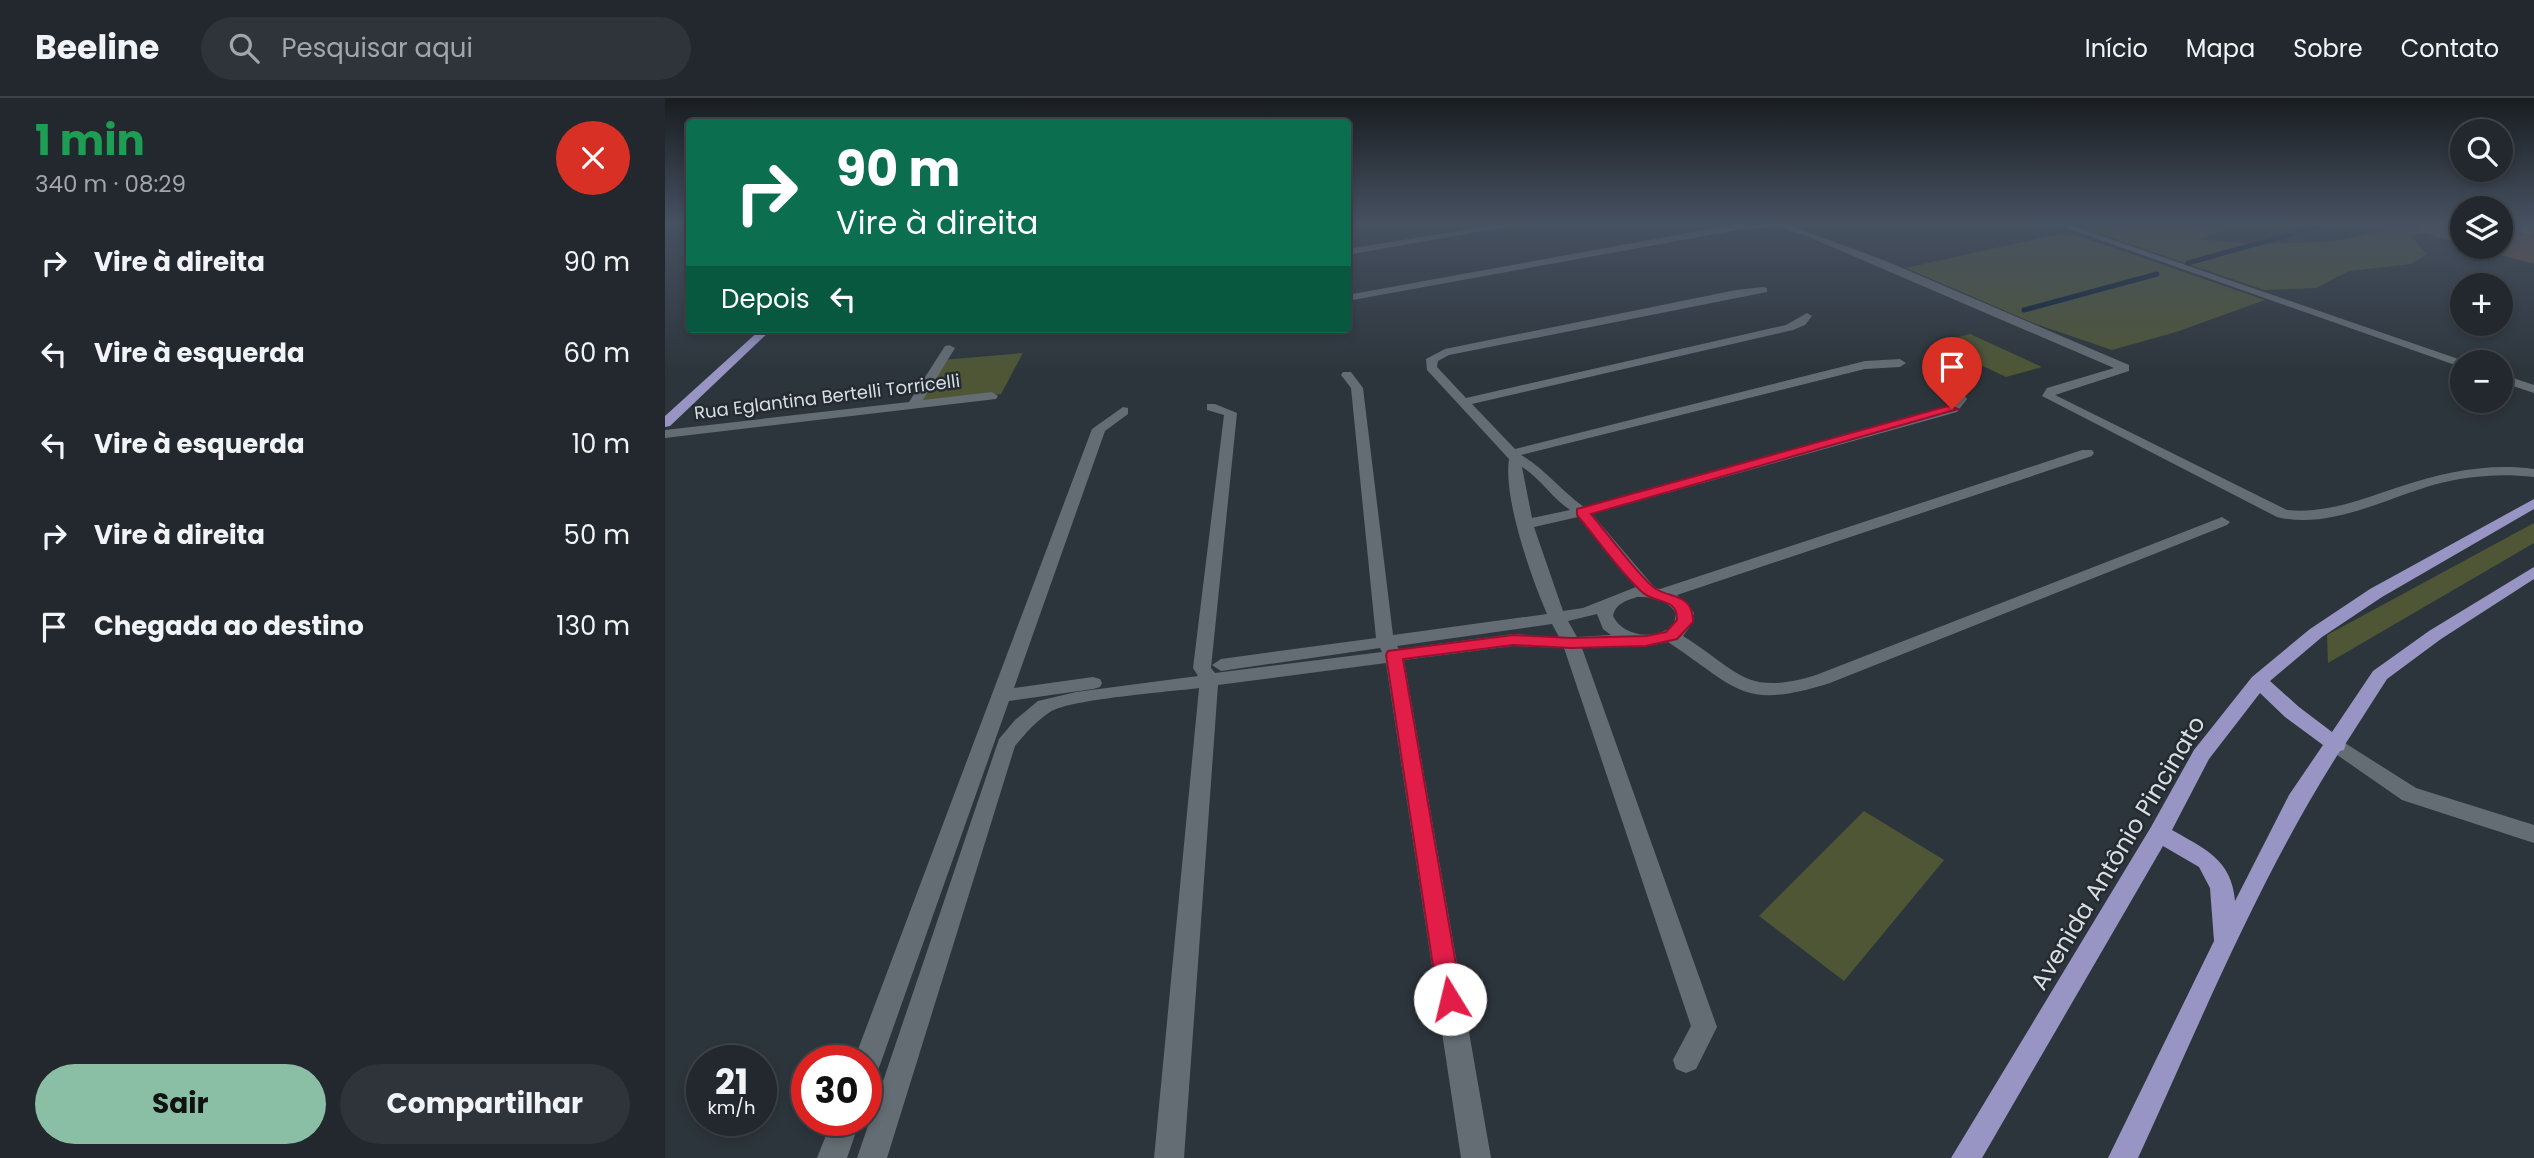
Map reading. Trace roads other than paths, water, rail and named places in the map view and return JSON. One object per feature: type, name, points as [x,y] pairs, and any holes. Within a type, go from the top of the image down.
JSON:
[{"type":"main road","points":[[665,423],[763,333]]},
{"type":"main road","name":"Avenida Antônio Pincinato","points":[[1966,1158],[2159,833],[2201,755],[2259,681],[2316,633],[2376,593],[2534,503]]},
{"type":"main road","points":[[2123,1158],[2225,943],[2297,801],[2337,745],[2380,675],[2435,635],[2534,572]]},
{"type":"main road","points":[[2259,681],[2292,712],[2337,745]]},
{"type":"main road","points":[[2159,833],[2207,861],[2222,887],[2225,943]]},
{"type":"street","points":[[1351,297],[1493,271]]},
{"type":"street","points":[[1903,271],[2125,368],[2051,391],[2048,396],[2251,500],[2287,515],[2311,516],[2353,506],[2467,472],[2492,468],[2534,473]]},
{"type":"street","points":[[2195,271],[2450,360]]},
{"type":"street","points":[[1390,648],[1513,640],[1571,643],[1660,640],[1681,629],[1685,622],[1685,613],[1673,599],[1656,593],[1582,512],[1557,495],[1535,470],[1514,455],[1431,367],[1432,359],[1445,352],[1736,293],[1763,290]]},
{"type":"street","points":[[1464,402],[1789,328],[1801,323],[1807,316]]},
{"type":"street","points":[[914,404],[949,348]]},
{"type":"street","points":[[1514,455],[1865,365],[1900,363]]},
{"type":"street","points":[[1347,375],[1357,388],[1390,648],[1476,1158]]},
{"type":"street","points":[[2513,381],[2534,389]]},
{"type":"street","name":"Rua Eglantina Bertelli Torricelli","points":[[665,434],[992,396]]},
{"type":"street","points":[[1525,524],[1582,512],[1952,409],[1961,399]]},
{"type":"street","points":[[1169,1158],[1205,673],[1231,413],[1211,407]]},
{"type":"street","points":[[873,1045],[1099,429],[1122,411]]},
{"type":"street","points":[[1632,640],[1611,629],[1605,622],[1607,606],[1623,594],[1656,593],[2087,453]]},
{"type":"street","points":[[1514,455],[1514,473],[1525,524],[1556,618],[1571,643],[1704,1027],[1686,1060]]},
{"type":"street","points":[[1671,636],[1735,680],[1760,690],[1789,690],[2222,522]]},
{"type":"street","points":[[1002,696],[1390,648],[1588,612],[1614,600]]},
{"type":"street","points":[[872,1158],[1006,744],[1022,724],[1045,706],[1205,673]]},
{"type":"street","points":[[2337,745],[2409,794],[2534,834]]},
{"type":"street","points":[[832,1158],[840,1136]]},
{"type":"waterway","points":[[2024,310],[2157,274]]}]
